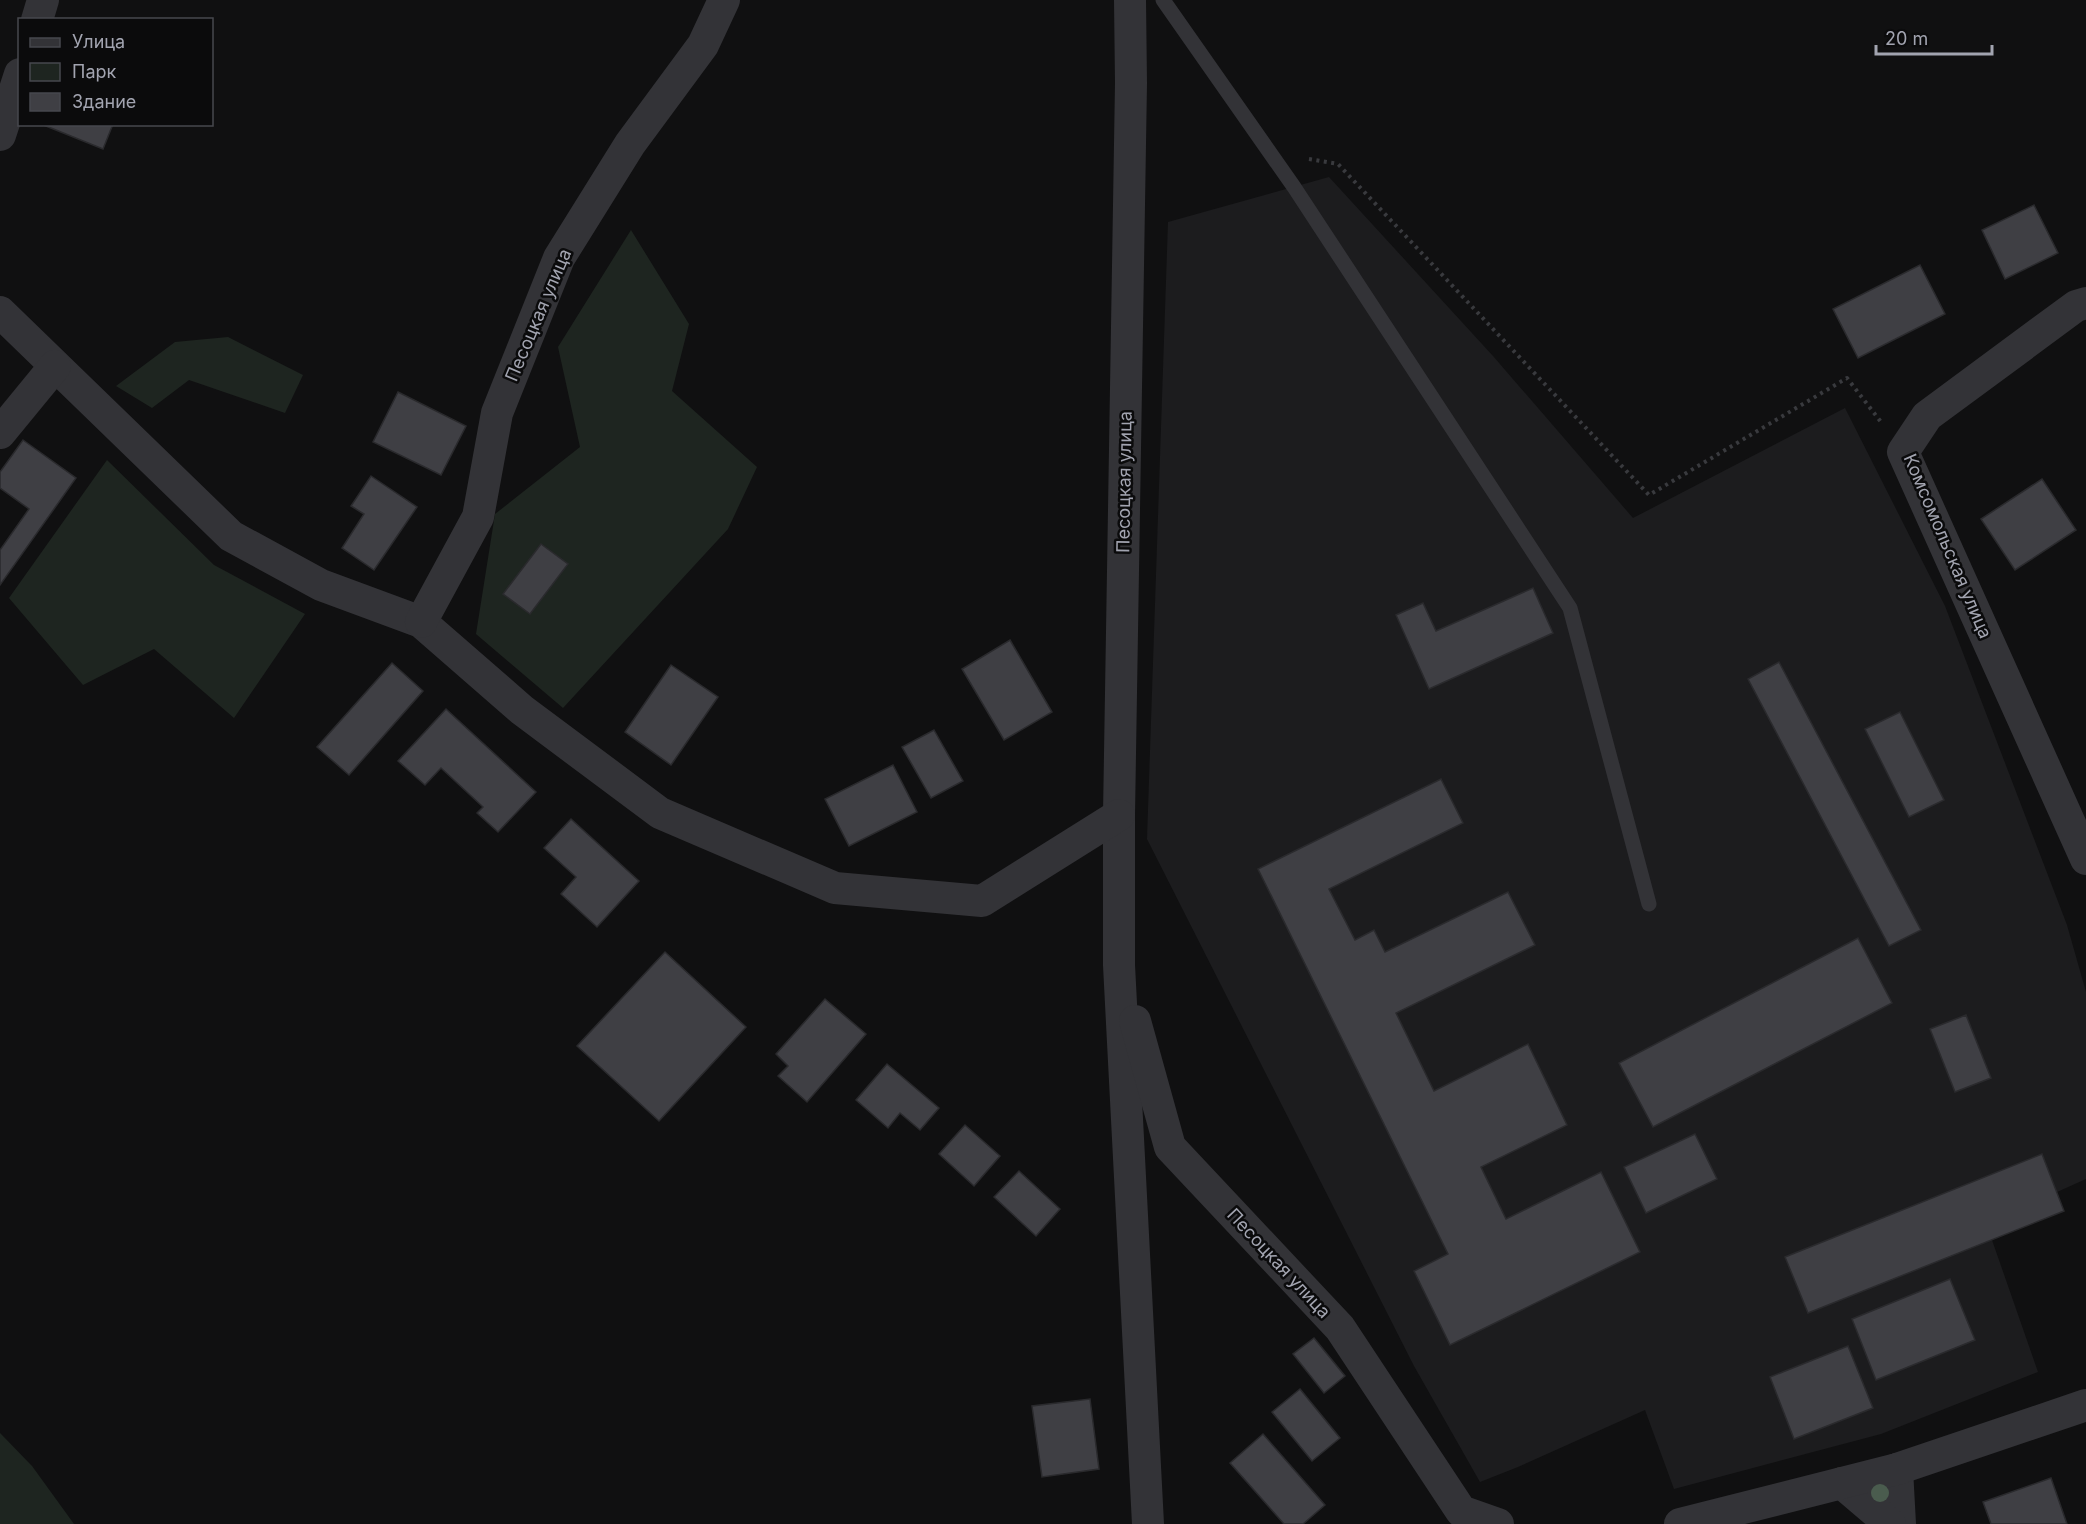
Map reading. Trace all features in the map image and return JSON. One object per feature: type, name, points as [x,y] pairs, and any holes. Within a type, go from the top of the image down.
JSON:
[{"type":"street","points":[[38,18],[44,0]]},
{"type":"street","name":"Песоцкая улица","points":[[420,622],[478,517],[497,413],[559,258],[630,144],[703,45],[724,0]]},
{"type":"street","name":"Песоцкая улица","points":[[1130,0],[1131,94],[1119,815],[1119,965],[1148,1524]]},
{"type":"street","points":[[0,135],[18,80]]},
{"type":"street","name":"Комсомольская улица","points":[[2085,850],[1903,452],[1927,416],[2076,306],[2086,303]]},
{"type":"street","points":[[0,312],[231,536],[321,585],[420,622],[522,710],[660,813],[836,888],[982,901],[1119,815]]},
{"type":"street","points":[[0,433],[55,366]]},
{"type":"street","name":"Песоцкая улица","points":[[1119,965],[1170,1147],[1340,1328],[1461,1511],[1498,1524]]},
{"type":"street","points":[[1680,1524],[1897,1469],[2086,1405]]},
{"type":"street","points":[[1897,1469],[1900,1524]]},
{"type":"street","points":[[1842,1483],[1890,1524]]},
{"type":"lane","points":[[1162,0],[1294,187],[1570,608],[1649,904]]},
{"type":"path","points":[[1338,164],[1649,495],[1847,378],[1903,452]]},
{"type":"shaded area","points":[[1329,177],[1493,356],[1633,518],[1845,408],[1945,606],[2067,925],[2086,992],[2086,1179],[2057,1192],[2064,1211],[1992,1240],[2038,1372],[1881,1434],[1674,1489],[1645,1410],[1480,1482],[1414,1366],[1147,839],[1168,222]]},
{"type":"green space","points":[[631,230],[689,324],[672,391],[757,467],[728,529],[563,708],[476,634],[495,514],[580,447],[558,347]]},
{"type":"green space","points":[[228,337],[303,375],[285,413],[189,380],[152,408],[116,386],[175,342]]},
{"type":"green space","points":[[107,460],[214,565],[305,614],[234,718],[154,649],[83,685],[9,598]]},
{"type":"green space","points":[[0,1433],[32,1466],[74,1524],[0,1524]]},
{"type":"building","points":[[46,126],[112,126],[103,149]]},
{"type":"building","points":[[2034,205],[2058,253],[2005,279],[1982,230]]},
{"type":"building","points":[[1920,265],[1945,314],[1858,358],[1833,309]]},
{"type":"building","points":[[398,392],[466,426],[441,475],[373,442]]},
{"type":"building","points":[[23,440],[76,478],[0,585],[0,550],[29,509],[0,488],[0,472]]},
{"type":"building","points":[[371,476],[417,507],[374,570],[342,548],[364,514],[351,506]]},
{"type":"building","points":[[2042,479],[2076,530],[2015,570],[1981,519]]},
{"type":"building","points":[[541,544],[568,564],[530,614],[503,594]]},
{"type":"building","points":[[1533,588],[1553,633],[1429,689],[1396,615],[1423,603],[1436,631]]},
{"type":"building","points":[[1010,640],[1052,712],[1004,740],[962,669]]},
{"type":"building","points":[[1779,662],[1921,930],[1889,946],[1748,679]]},
{"type":"building","points":[[392,663],[423,691],[349,775],[317,747]]},
{"type":"building","points":[[671,665],[718,697],[671,765],[625,732]]},
{"type":"building","points":[[446,709],[536,792],[498,832],[477,813],[483,807],[441,768],[425,785],[398,761]]},
{"type":"building","points":[[1900,712],[1944,800],[1909,817],[1865,729]]},
{"type":"building","points":[[934,730],[963,781],[931,798],[902,747]]},
{"type":"building","points":[[893,765],[917,812],[849,846],[825,799]]},
{"type":"building","points":[[1441,779],[1463,823],[1329,889],[1355,940],[1374,930],[1385,952],[1508,892],[1535,945],[1396,1013],[1434,1091],[1528,1044],[1567,1125],[1481,1167],[1506,1219],[1601,1172],[1640,1252],[1450,1345],[1414,1271],[1448,1254],[1258,869]]},
{"type":"building","points":[[571,819],[639,881],[597,927],[561,894],[576,877],[544,848]]},
{"type":"building","points":[[1858,938],[1892,1003],[1653,1127],[1619,1063]]},
{"type":"building","points":[[665,952],[746,1027],[659,1121],[577,1046]]},
{"type":"building","points":[[825,999],[866,1034],[807,1102],[778,1076],[788,1066],[776,1054]]},
{"type":"building","points":[[1966,1015],[1991,1078],[1955,1092],[1930,1029]]},
{"type":"building","points":[[887,1064],[939,1108],[920,1130],[900,1113],[888,1128],[856,1100]]},
{"type":"building","points":[[965,1125],[1000,1156],[974,1186],[939,1154]]},
{"type":"building","points":[[1695,1134],[1717,1179],[1646,1213],[1624,1167]]},
{"type":"building","points":[[2042,1154],[2064,1211],[1808,1313],[1785,1257]]},
{"type":"building","points":[[1019,1171],[1060,1209],[1036,1236],[994,1197]]},
{"type":"building","points":[[1950,1279],[1975,1340],[1876,1380],[1852,1319]]},
{"type":"building","points":[[1314,1338],[1345,1376],[1324,1393],[1293,1354]]},
{"type":"building","points":[[1848,1346],[1873,1408],[1794,1439],[1770,1377]]},
{"type":"building","points":[[1300,1389],[1340,1438],[1312,1461],[1272,1412]]},
{"type":"building","points":[[1090,1399],[1099,1469],[1042,1477],[1032,1406]]},
{"type":"building","points":[[1263,1434],[1325,1505],[1303,1524],[1284,1524],[1230,1463]]},
{"type":"building","points":[[2051,1478],[2067,1524],[1991,1524],[1983,1502]]}]
